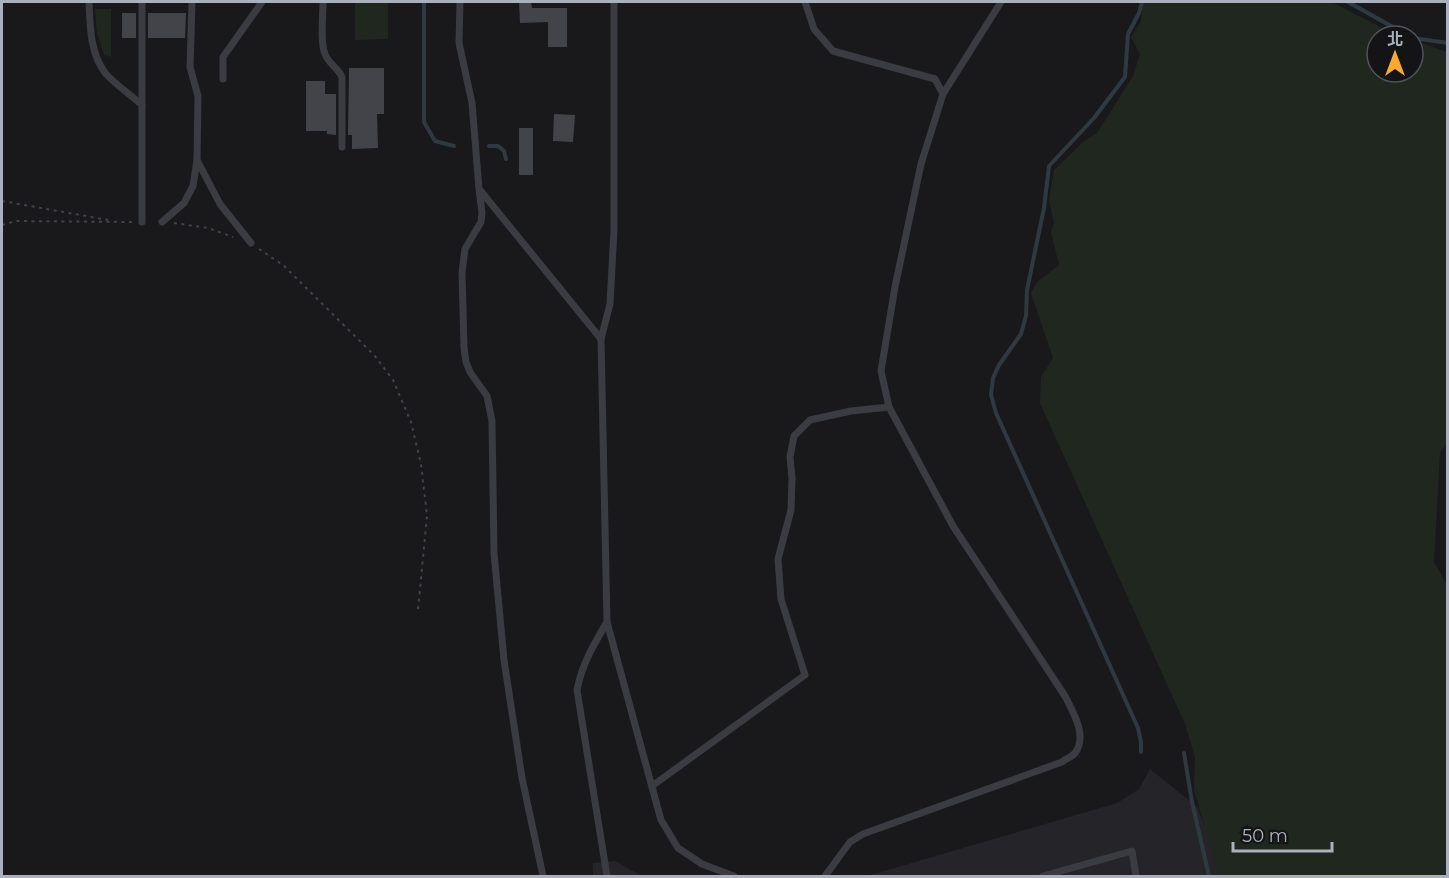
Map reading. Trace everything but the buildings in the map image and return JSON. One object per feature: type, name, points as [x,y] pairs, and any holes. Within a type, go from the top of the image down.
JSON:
[{"type":"lane","points":[[89,2],[90,32],[96,57],[106,74],[142,105]]},
{"type":"lane","points":[[142,2],[142,222]]},
{"type":"lane","points":[[162,222],[184,202],[193,186],[197,160],[198,96],[190,67],[192,2]]},
{"type":"lane","points":[[223,79],[223,57],[262,2]]},
{"type":"lane","points":[[323,2],[325,57],[340,71],[342,77],[342,147]]},
{"type":"lane","points":[[460,2],[459,43],[472,103],[482,213],[481,222],[465,249],[462,273],[464,348],[470,372],[487,396],[492,421],[494,553],[504,660],[522,778],[543,876]]},
{"type":"lane","points":[[614,2],[614,230],[610,304],[601,339],[607,622],[661,820],[678,848],[702,864],[734,876]]},
{"type":"lane","points":[[805,2],[814,29],[833,51],[934,78],[943,94]]},
{"type":"lane","points":[[825,876],[850,842],[863,834],[1062,762],[1074,753],[1080,742],[1077,718],[1065,696],[953,526],[889,407],[880,370],[921,164],[943,94],[1001,2]]},
{"type":"lane","points":[[197,160],[220,204],[251,243]]},
{"type":"lane","points":[[479,189],[601,339]]},
{"type":"lane","points":[[652,786],[805,675],[781,598],[778,559],[791,510],[790,457],[794,436],[810,420],[851,411],[889,407]]},
{"type":"lane","points":[[607,622],[588,653],[577,690],[607,876]]},
{"type":"lane","points":[[1043,876],[1132,851],[1136,876]]},
{"type":"path","points":[[2,201],[117,222]]},
{"type":"path","points":[[2,225],[16,221],[142,222]]},
{"type":"path","points":[[162,222],[208,228],[251,243],[283,265],[375,356],[393,380],[411,422],[421,464],[427,516],[418,610]]},
{"type":"shaded area","points":[[355,2],[388,2],[388,39],[355,40]]},
{"type":"shaded area","points":[[1143,2],[1332,2],[1375,24],[1365,24],[1365,84],[1425,84],[1425,44],[1447,52],[1448,444],[1440,452],[1434,562],[1448,587],[1447,876],[1219,876],[1194,790],[1195,757],[1185,724],[1040,403],[1041,377],[1053,358],[1031,293],[1037,282],[1059,265],[1051,232],[1054,223],[1049,201],[1054,170],[1083,142],[1097,133],[1133,76],[1140,54],[1131,37],[1141,21]]},
{"type":"shaded area","points":[[95,9],[111,9],[111,57],[104,55],[97,33]]},
{"type":"shaded area","points":[[1150,769],[1197,807],[1221,876],[867,876],[1117,803],[1139,789]]},
{"type":"shaded area","points":[[615,861],[642,876],[593,876],[593,863]]},
{"type":"waterway","points":[[424,2],[424,122],[435,141],[454,146]]},
{"type":"waterway","points":[[1141,752],[1138,728],[996,413],[991,395],[993,378],[999,365],[1021,334],[1026,316],[1027,290],[1044,208],[1049,166],[1094,118],[1125,77],[1128,34],[1142,2]]},
{"type":"waterway","points":[[1348,2],[1387,24]]},
{"type":"waterway","points":[[1425,40],[1448,43]]},
{"type":"waterway","points":[[489,146],[498,146],[504,151],[506,159]]},
{"type":"waterway","points":[[1184,753],[1192,802],[1209,876]]}]
